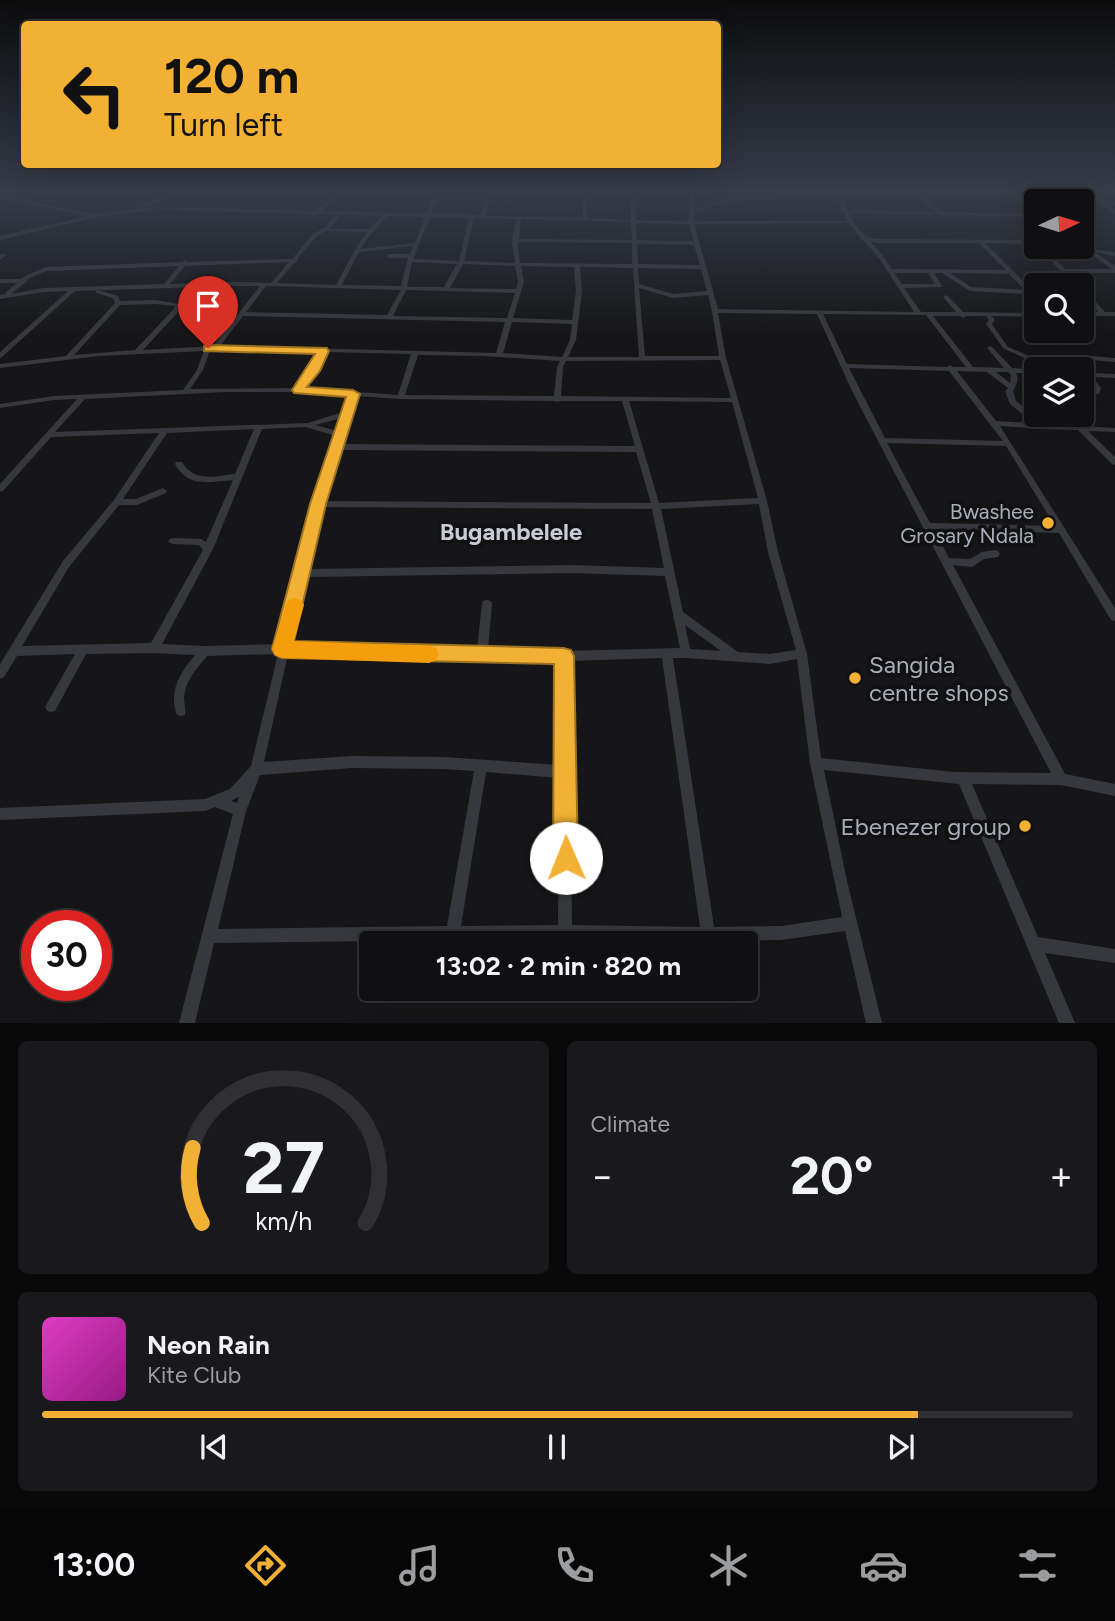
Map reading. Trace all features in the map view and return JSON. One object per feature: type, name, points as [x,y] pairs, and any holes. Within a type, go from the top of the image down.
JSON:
[{"type":"street","points":[[273,285],[311,240]]},
{"type":"street","points":[[339,285],[365,240]]},
{"type":"street","points":[[389,318],[405,287],[410,258],[418,240]]},
{"type":"street","points":[[446,289],[461,262],[466,240]]},
{"type":"street","points":[[499,355],[521,282],[515,240],[696,243]]},
{"type":"street","points":[[695,240],[715,311],[723,358],[802,654],[816,763],[874,1023]]},
{"type":"street","points":[[863,240],[890,271],[919,314]]},
{"type":"street","points":[[870,240],[1024,242]]},
{"type":"street","points":[[636,241],[636,285],[642,358]]},
{"type":"street","points":[[980,241],[1024,285]]},
{"type":"street","points":[[357,251],[416,244]]},
{"type":"street","points":[[1094,251],[1115,254]]},
{"type":"street","points":[[1094,253],[1115,270]]},
{"type":"street","points":[[389,256],[517,264],[702,267]]},
{"type":"street","points":[[1052,259],[1064,271],[1115,270]]},
{"type":"street","points":[[1,297],[44,269],[296,260]]},
{"type":"street","points":[[165,287],[185,262]]},
{"type":"street","points":[[557,400],[558,376],[573,340],[579,291],[577,265]]},
{"type":"street","points":[[890,271],[1011,272]]},
{"type":"street","points":[[901,286],[939,286],[930,271]]},
{"type":"street","points":[[943,272],[970,289],[1024,292]]},
{"type":"street","points":[[0,281],[24,281]]},
{"type":"street","points":[[1,297],[19,292],[74,289],[265,284],[518,291]]},
{"type":"street","points":[[186,392],[212,348],[265,284]]},
{"type":"street","points":[[636,285],[673,296],[709,293]]},
{"type":"street","points":[[0,356],[74,289]]},
{"type":"street","points":[[87,289],[116,297],[118,303]]},
{"type":"street","points":[[946,297],[962,316]]},
{"type":"street","points":[[69,357],[118,303],[155,302],[178,305],[176,311],[137,352]]},
{"type":"street","points":[[1094,304],[1103,314]]},
{"type":"street","points":[[715,311],[1024,315]]},
{"type":"street","points":[[819,312],[882,440],[930,526],[1060,779]]},
{"type":"street","points":[[242,314],[575,322]]},
{"type":"street","points":[[1094,314],[1115,315]]},
{"type":"street","points":[[929,315],[970,368]]},
{"type":"street","points":[[989,316],[992,320],[989,324],[1001,344],[1026,357]]},
{"type":"street","points":[[0,366],[69,357],[212,348],[415,352],[563,359],[723,358]]},
{"type":"street","points":[[990,348],[1010,369],[1014,380],[1010,398],[1045,428]]},
{"type":"street","points":[[642,349],[662,359]]},
{"type":"street","points":[[298,390],[313,371],[323,351]]},
{"type":"street","points":[[401,397],[415,352]]},
{"type":"street","points":[[1094,358],[1115,360]]},
{"type":"street","points":[[844,366],[950,367],[1024,372]]},
{"type":"street","points":[[950,367],[994,423],[1115,617]]},
{"type":"street","points":[[988,369],[1011,387]]},
{"type":"street","points":[[1094,374],[1115,376]]},
{"type":"street","points":[[1094,384],[1096,392]]},
{"type":"street","points":[[0,406],[42,399],[298,390],[401,397],[735,400]]},
{"type":"street","points":[[187,1023],[240,811],[256,769],[318,504],[353,394]]},
{"type":"street","points":[[0,489],[83,397]]},
{"type":"street","points":[[625,400],[656,506],[686,653]]},
{"type":"street","points":[[51,435],[258,429],[308,425],[346,414]]},
{"type":"street","points":[[994,423],[1115,430]]},
{"type":"street","points":[[308,425],[341,435]]},
{"type":"street","points":[[1082,427],[1115,462]]},
{"type":"street","points":[[154,648],[208,549],[258,429]]},
{"type":"street","points":[[0,674],[66,564],[117,502],[163,433]]},
{"type":"street","points":[[882,440],[1007,444]]},
{"type":"street","points":[[337,447],[640,449]]},
{"type":"street","points":[[180,464],[182,472],[190,478],[238,477]]},
{"type":"street","points":[[117,502],[137,502],[163,491]]},
{"type":"street","points":[[318,504],[656,506],[763,501]]},
{"type":"street","points":[[930,526],[1061,530]]},
{"type":"street","points":[[173,541],[201,542],[208,549]]},
{"type":"street","points":[[947,561],[972,563],[982,556],[995,554]]},
{"type":"street","points":[[301,573],[572,569],[670,572]]},
{"type":"street","points":[[482,654],[487,604]]},
{"type":"street","points":[[678,614],[736,655]]},
{"type":"street","points":[[15,651],[154,648],[204,652],[282,649],[564,656],[686,653],[769,659],[802,654]]},
{"type":"street","points":[[51,707],[83,650]]},
{"type":"street","points":[[181,711],[178,697],[180,685],[204,652]]},
{"type":"street","points":[[667,655],[708,931]]},
{"type":"street","points":[[564,656],[565,931]]},
{"type":"street","points":[[0,814],[205,805],[218,802],[234,793],[256,769],[373,762],[444,762],[565,772]]},
{"type":"street","points":[[816,763],[872,771],[963,778],[1060,779],[1115,790]]},
{"type":"street","points":[[453,931],[481,767]]},
{"type":"street","points":[[963,778],[1067,1023]]},
{"type":"street","points":[[218,802],[240,811]]},
{"type":"street","points":[[758,933],[781,933],[850,923]]},
{"type":"street","points":[[208,936],[359,934]]},
{"type":"street","points":[[1035,944],[1115,956]]},
{"type":"slow traffic","points":[[295,605],[282,649],[429,654]]},
{"type":"place","name":"Bwashee Grosary Ndala","points":[[1048,523]]},
{"type":"place","name":"Sangida centre shops","points":[[855,678]]},
{"type":"place","name":"Ebenezer group","points":[[1025,826]]},
{"type":"district","name":"Bugambelele","points":[[511,531]]},
{"type":"route","points":[[208,348],[323,351],[313,371],[298,390],[353,394],[318,504],[295,606],[282,649],[564,656],[566,858]]}]
